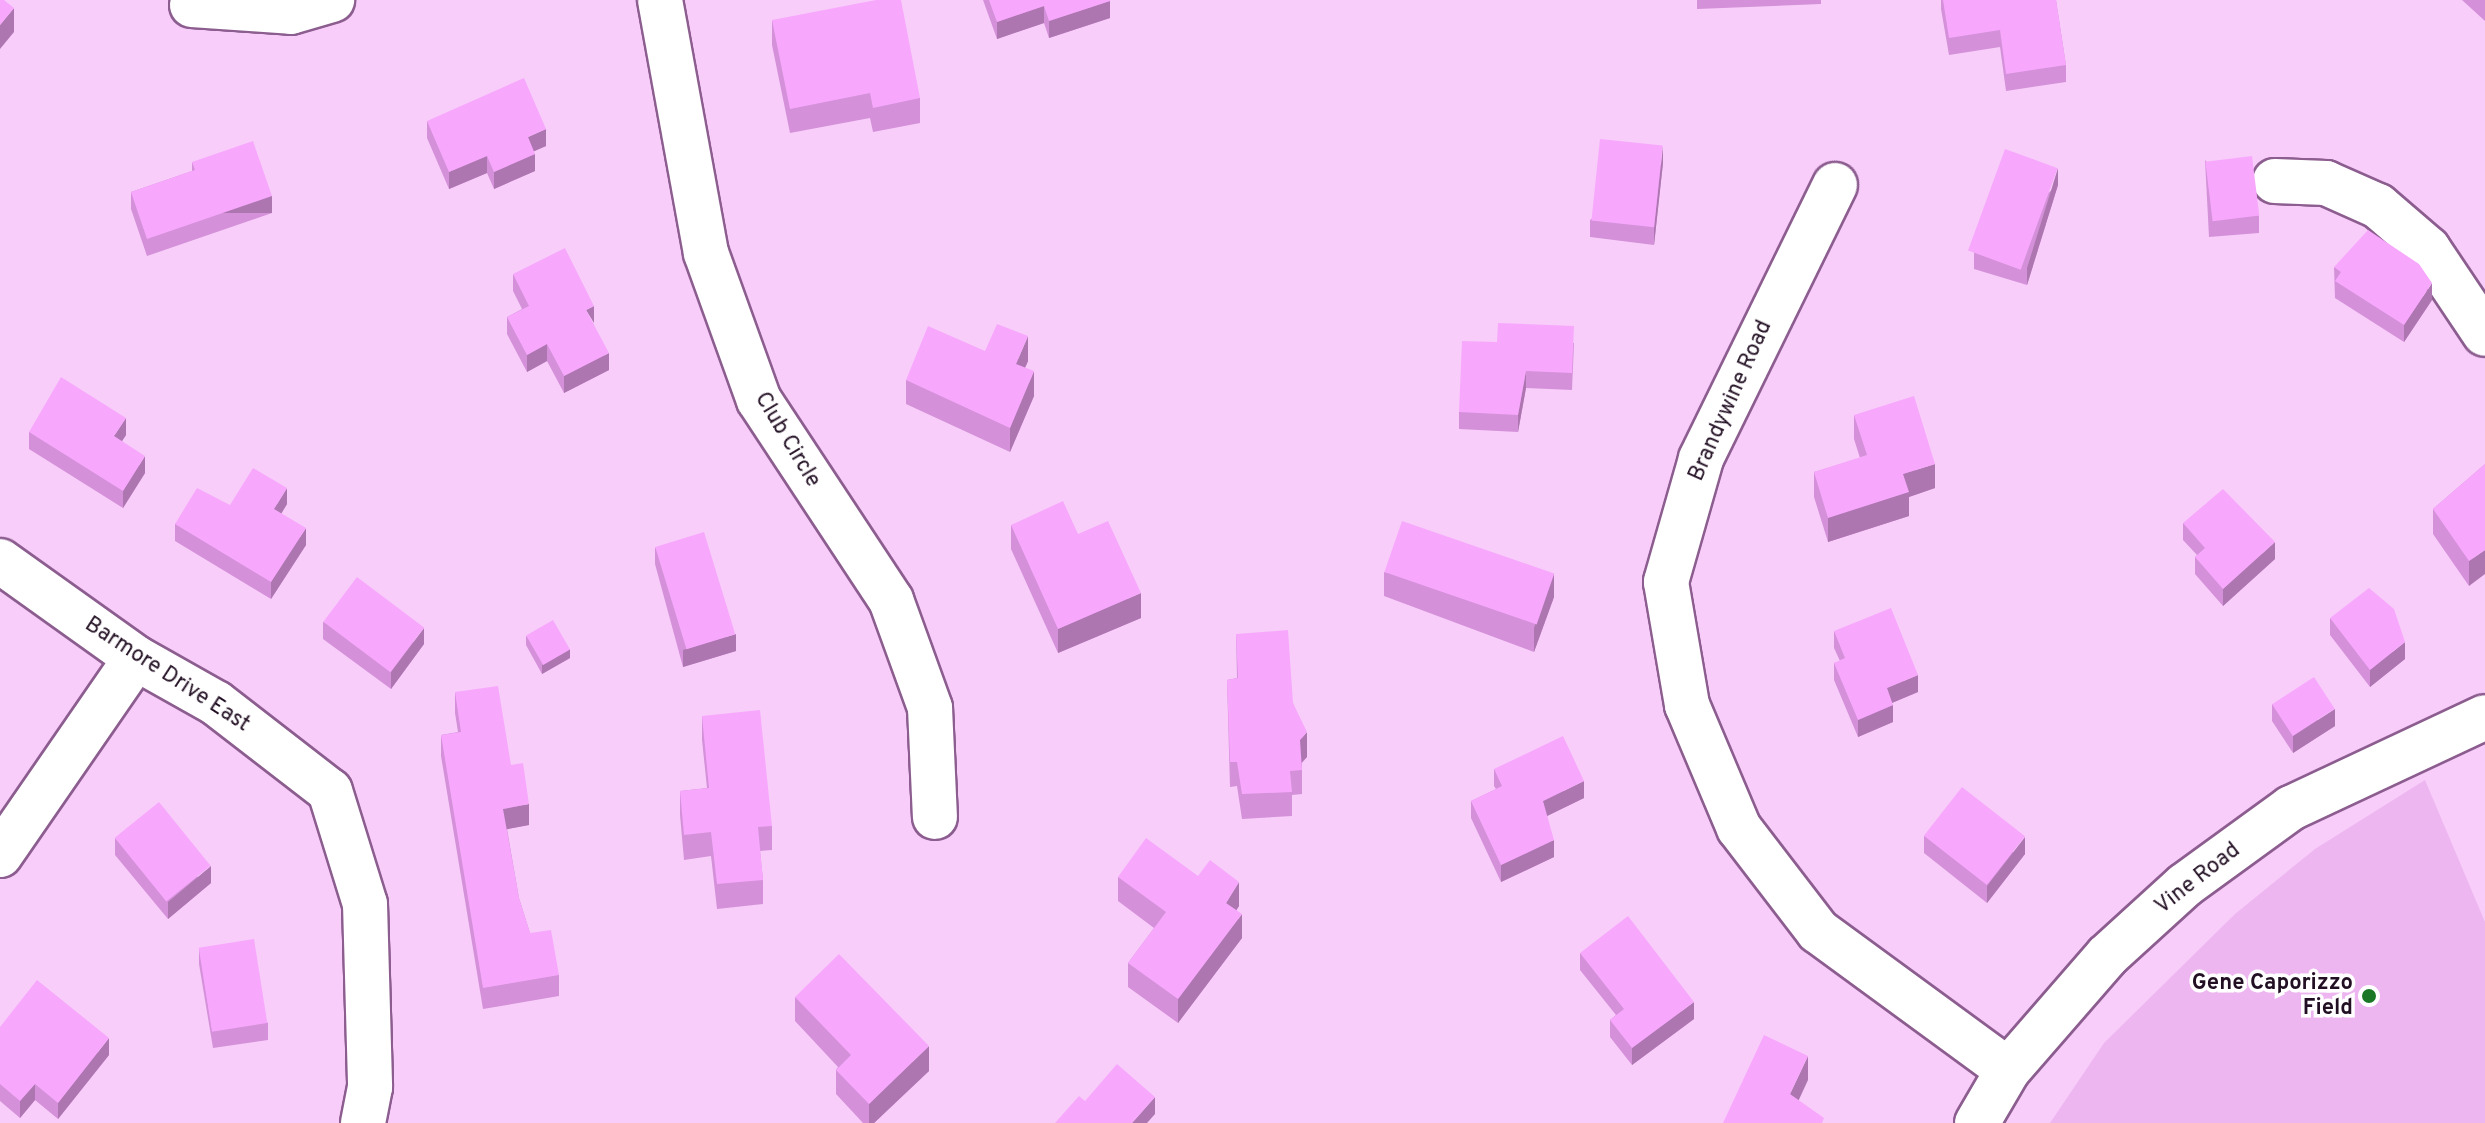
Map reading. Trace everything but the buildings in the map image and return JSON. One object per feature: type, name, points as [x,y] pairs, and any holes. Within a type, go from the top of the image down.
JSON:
[{"type":"street","points":[[192,5],[291,12],[332,0]]},
{"type":"street","name":"Club Circle","points":[[660,0],[706,253],[759,400],[891,600],[930,708],[935,817]]},
{"type":"street","points":[[2275,181],[2326,183],[2378,206],[2428,249],[2485,334]]},
{"type":"street","name":"Brandywine Road","points":[[1835,185],[1701,459],[1674,552],[1666,582],[1687,705],[1739,828],[1818,931],[2008,1070]]},
{"type":"street","name":"Barmore Drive East","points":[[0,561],[136,658],[216,703],[330,791],[365,904],[370,1087],[363,1123]]},
{"type":"street","points":[[0,855],[136,658]]},
{"type":"street","name":"Vine Road","points":[[1977,1123],[2008,1070],[2107,956],[2197,877],[2291,808],[2485,717]]},
{"type":"shaded area","points":[[2425,780],[2485,922],[2485,1123],[2050,1123],[2104,1043],[2235,914],[2315,849]]},
{"type":"place","name":"Gene Caporizzo Field","points":[[2369,996]]}]
